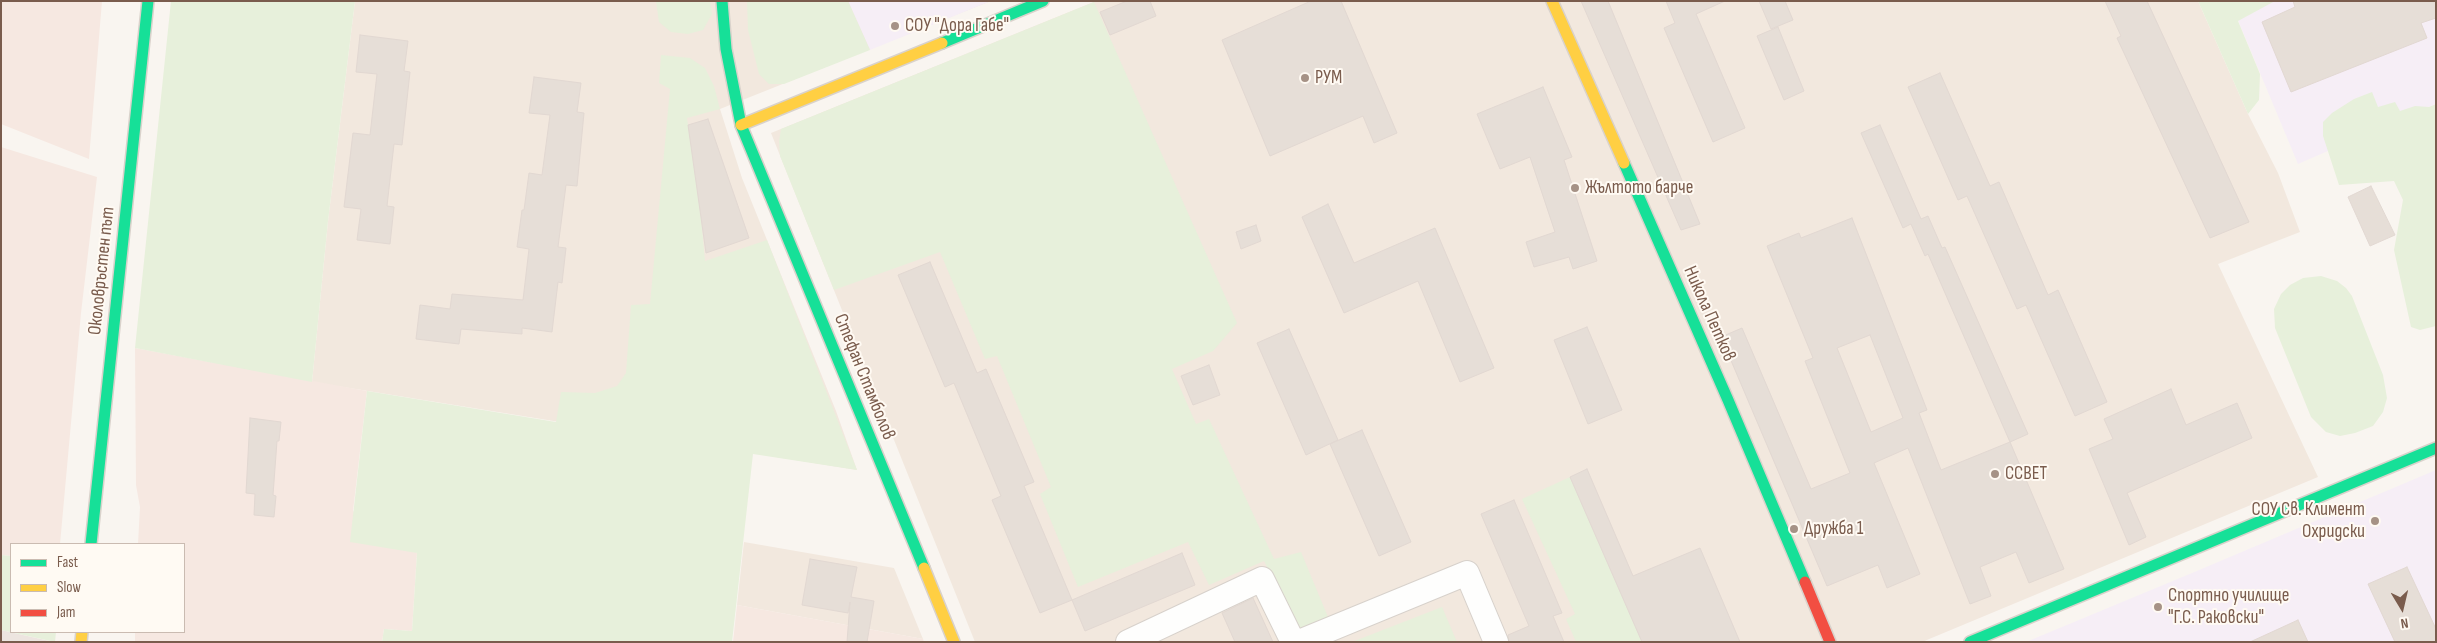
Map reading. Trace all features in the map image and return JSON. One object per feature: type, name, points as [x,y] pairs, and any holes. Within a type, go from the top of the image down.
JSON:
[{"type":"street","name":"Околовръстен път","points":[[91,543],[148,1]]},
{"type":"street","name":"Стефан Стамболов","points":[[722,1],[726,49],[742,125],[954,642]]},
{"type":"street","points":[[742,125],[1043,1]]},
{"type":"street","name":"Никола Петков","points":[[1552,1],[1728,400],[1830,642]]},
{"type":"street","points":[[1970,642],[2436,448]]},
{"type":"street","points":[[1300,642],[1467,573],[1496,642]]},
{"type":"street","points":[[1128,642],[1262,579],[1293,642]]},
{"type":"shaded area","points":[[1,1],[102,1],[89,159],[1,124]]},
{"type":"shaded area","points":[[355,1],[991,1],[720,109],[742,178],[836,411],[857,470],[312,382],[328,221]]},
{"type":"shaded area","name":"СОУ \"Дора Габе\"","points":[[848,1],[991,1],[870,50]]},
{"type":"shaded area","points":[[1096,1],[2198,1],[2248,114],[2278,173],[2300,232],[2218,264],[2318,477],[1922,642],[975,642],[771,133]]},
{"type":"shaded area","points":[[2230,1],[2436,1],[2436,104],[2298,164]]},
{"type":"shaded area","points":[[1,147],[97,177],[81,313],[60,543],[10,543],[10,556],[1,555]]},
{"type":"shaded area","points":[[135,348],[367,391],[353,511],[417,553],[412,631],[384,629],[382,642],[135,642],[135,633],[185,633],[185,543],[138,543],[140,507],[136,485]]},
{"type":"shaded area","name":"СОУ Св. Климент Охридски","points":[[2436,470],[2436,642],[2026,642],[2192,573]]},
{"type":"shaded area","points":[[744,542],[894,568],[923,639],[737,605]]},
{"type":"shaded area","points":[[737,605],[923,639],[924,642],[733,642]]},
{"type":"shaded area","points":[[1,630],[54,642],[1,642]]},
{"type":"green space","points":[[171,1],[355,1],[328,221],[312,382],[135,348]]},
{"type":"green space","points":[[656,1],[710,1],[712,14],[703,30],[688,34],[671,32],[659,22]]},
{"type":"green space","points":[[747,1],[848,1],[870,50],[784,84],[769,84],[759,74],[748,30]]},
{"type":"green space","points":[[2198,1],[2275,1],[2238,21],[2260,74],[2259,100],[2248,114]]},
{"type":"green space","points":[[1094,2],[1237,323],[1213,351],[1172,369],[1196,424],[1209,419],[1274,559],[1301,552],[1328,617],[1299,629],[1264,561],[1209,585],[1188,542],[1078,587],[1040,494],[1051,487],[997,356],[985,359],[940,252],[834,290],[780,156],[779,141],[781,129]]},
{"type":"green space","points":[[661,55],[690,58],[705,68],[714,86],[720,109],[687,118],[699,194],[705,261],[767,240],[857,470],[753,454],[732,642],[382,642],[384,629],[412,631],[417,553],[350,542],[367,391],[556,422],[561,392],[595,393],[617,386],[626,373],[631,305],[650,304],[670,89],[659,83]]},
{"type":"green space","points":[[2372,92],[2378,107],[2395,102],[2400,111],[2415,106],[2429,107],[2436,104],[2436,326],[2420,330],[2411,327],[2394,250],[2403,200],[2394,181],[2339,185],[2323,136],[2323,122],[2332,113],[2354,99]]},
{"type":"green space","points":[[2321,276],[2337,281],[2352,296],[2383,375],[2387,398],[2383,412],[2373,426],[2340,436],[2326,432],[2311,417],[2275,328],[2274,309],[2281,294],[2290,285],[2303,278]]},
{"type":"green space","points":[[1570,477],[1642,642],[1576,642],[1566,619],[1575,614],[1522,499]]},
{"type":"green space","points":[[1,555],[10,556],[10,632],[1,630]]},
{"type":"green space","points":[[1442,607],[1457,642],[1352,642]]},
{"type":"green space","points":[[14,633],[56,633],[55,642]]},
{"type":"building","points":[[1127,1],[1150,1],[1156,16],[1110,35],[1100,12]]},
{"type":"building","name":"РУМ","points":[[1311,1],[1341,1],[1397,133],[1374,143],[1363,116],[1270,156],[1222,40]]},
{"type":"building","points":[[1581,1],[1608,1],[1700,224],[1681,230]]},
{"type":"building","points":[[1666,1],[1725,1],[1696,14],[1745,128],[1713,142],[1664,28],[1675,23]]},
{"type":"building","points":[[1759,1],[1785,1],[1793,20],[1771,29]]},
{"type":"building","points":[[2105,1],[2147,1],[2249,222],[2210,238],[2117,38],[2121,36]]},
{"type":"building","points":[[2293,1],[2436,1],[2436,18],[2421,23],[2427,38],[2291,92],[2262,22],[2295,7]]},
{"type":"building","points":[[1778,27],[1804,91],[1784,100],[1757,36]]},
{"type":"building","points":[[360,35],[408,41],[404,71],[410,72],[402,145],[394,144],[387,206],[394,207],[390,244],[357,240],[361,209],[344,207],[353,133],[370,135],[377,74],[356,72]]},
{"type":"building","points":[[1940,73],[1990,186],[1999,182],[2048,295],[2058,290],[2107,402],[2075,416],[2026,305],[2017,309],[1967,196],[1958,200],[1908,87]]},
{"type":"building","points":[[534,77],[581,83],[577,112],[584,113],[577,186],[566,185],[558,247],[566,248],[562,283],[558,282],[552,332],[522,328],[522,334],[461,329],[459,344],[416,339],[420,305],[450,309],[452,294],[523,300],[529,249],[517,247],[522,210],[524,210],[529,173],[542,175],[550,115],[529,113]]},
{"type":"building","points":[[1543,87],[1572,157],[1564,160],[1597,261],[1573,269],[1569,257],[1534,267],[1526,242],[1555,232],[1530,157],[1500,169],[1477,114]]},
{"type":"building","points":[[708,119],[749,238],[706,253],[688,125]]},
{"type":"building","points":[[1880,125],[1921,219],[1928,216],[1942,248],[1945,247],[2028,434],[2010,442],[1928,254],[1925,256],[1911,224],[1903,228],[1861,133]]},
{"type":"building","points":[[2371,186],[2395,235],[2370,246],[2348,197]]},
{"type":"building","points":[[1328,204],[1354,263],[1435,228],[1494,368],[1460,382],[1418,281],[1344,313],[1302,217]]},
{"type":"building","points":[[1852,218],[1927,410],[1919,413],[1941,470],[2010,442],[2064,569],[2029,583],[2016,552],[1980,567],[1991,596],[1970,604],[1908,448],[1874,463],[1920,574],[1887,588],[1878,565],[1827,586],[1721,337],[1742,328],[1811,489],[1850,473],[1805,361],[1813,358],[1767,246],[1799,233],[1801,238]],"holes":[[[1870,335],[1903,418],[1871,432],[1837,348]]]},
{"type":"building","points":[[1256,225],[1261,241],[1241,249],[1236,232]]},
{"type":"building","points":[[930,262],[977,373],[986,369],[1034,482],[1024,486],[1072,600],[1040,613],[992,500],[1001,496],[954,383],[945,387],[898,275]]},
{"type":"building","points":[[1587,327],[1622,410],[1588,424],[1554,340]]},
{"type":"building","points":[[1289,329],[1338,440],[1306,455],[1257,343]]},
{"type":"building","points":[[1209,365],[1220,395],[1193,405],[1181,376]]},
{"type":"building","points":[[2171,389],[2186,425],[2237,403],[2252,438],[2127,493],[2146,537],[2129,545],[2089,449],[2113,439],[2104,419]]},
{"type":"building","points":[[250,418],[281,422],[279,441],[277,441],[273,495],[276,496],[274,517],[254,515],[255,494],[246,493]]},
{"type":"building","points":[[1362,430],[1411,542],[1379,556],[1330,444]]},
{"type":"building","points":[[1587,469],[1633,576],[1700,548],[1740,642],[1642,642],[1570,477]]},
{"type":"building","points":[[1514,500],[1562,613],[1553,616],[1564,642],[1509,642],[1508,635],[1529,626],[1481,514]]},
{"type":"building","points":[[1182,553],[1195,585],[1085,631],[1072,600]]},
{"type":"building","points":[[810,559],[857,567],[851,597],[874,601],[867,642],[847,642],[850,602],[848,613],[802,605]]},
{"type":"building","points":[[2407,567],[2436,629],[2436,642],[2395,642],[2368,584]]},
{"type":"building","points":[[1253,598],[1273,642],[1235,642],[1222,613]]},
{"type":"building","points":[[2298,620],[2308,642],[2250,642]]},
{"type":"traffic: fast","points":[[91,543],[148,1]]},
{"type":"traffic: fast","points":[[722,1],[726,49],[741,125],[924,568]]},
{"type":"traffic: fast","points":[[942,43],[1043,1]]},
{"type":"traffic: fast","points":[[1624,163],[1805,582]]},
{"type":"traffic: fast","points":[[1970,642],[2436,448]]},
{"type":"traffic: slow","points":[[1552,1],[1624,163]]},
{"type":"traffic: slow","points":[[741,125],[942,43]]},
{"type":"traffic: slow","points":[[924,568],[954,642]]},
{"type":"traffic: slow","points":[[81,642],[82,633]]},
{"type":"traffic: jam","points":[[1805,582],[1830,642]]},
{"type":"place","name":"СОУ \"Дора Габе\"","points":[[895,26]]},
{"type":"place","name":"РУМ","points":[[1305,78]]},
{"type":"place","name":"Жълтото барче","points":[[1575,188]]},
{"type":"place","name":"ССВЕТ","points":[[1995,474]]},
{"type":"place","name":"СОУ Св. Климент Охридски","points":[[2375,521]]},
{"type":"place","name":"Дружба 1","points":[[1794,529]]},
{"type":"place","name":"Спортно училище \"Г.С. Раковски\"","points":[[2158,607]]}]
